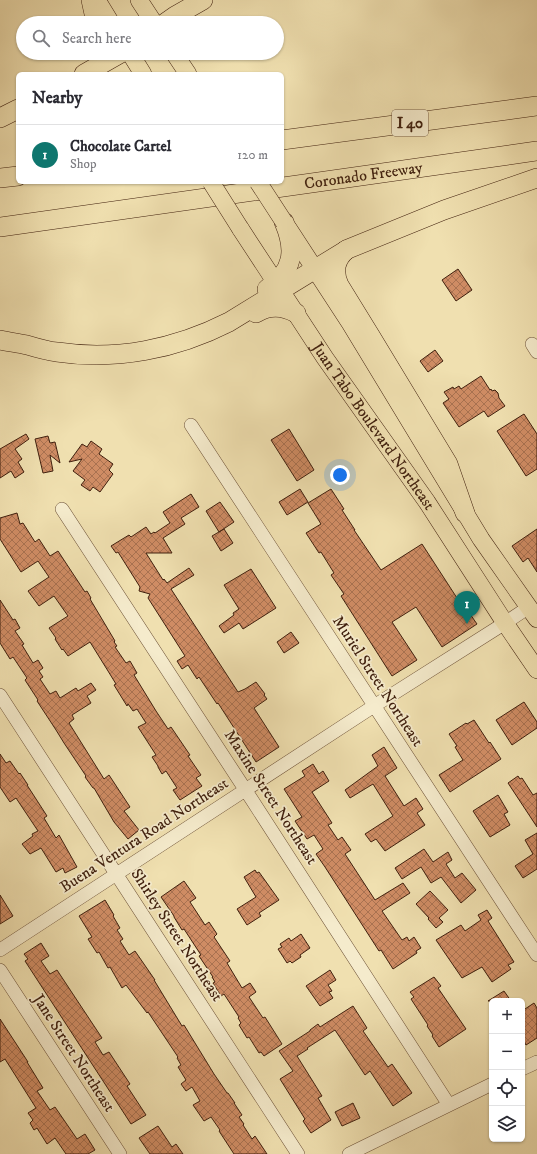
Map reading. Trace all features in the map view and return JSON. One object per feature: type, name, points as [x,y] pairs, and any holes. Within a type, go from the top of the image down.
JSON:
[{"type":"highway","points":[[91,0],[94,16]]},
{"type":"highway","points":[[175,16],[204,0]]},
{"type":"highway","points":[[85,72],[91,60]]},
{"type":"highway","points":[[88,72],[109,60]]},
{"type":"highway","name":"I 40","points":[[284,140],[537,106]]},
{"type":"highway","points":[[0,118],[16,110]]},
{"type":"highway","name":"Coronado Freeway","points":[[0,227],[537,151]]},
{"type":"highway","points":[[0,178],[16,176]]},
{"type":"highway","points":[[0,340],[28,345],[48,351],[87,355],[136,352],[180,342],[210,332],[229,322],[279,286],[315,269],[348,249],[444,210],[537,178]]},
{"type":"highway","points":[[279,286],[291,255],[290,238],[284,222]]},
{"type":"highway","points":[[348,249],[338,259],[335,267],[335,276],[339,285],[448,464],[465,513]]},
{"type":"highway","points":[[87,355],[98,360],[123,359],[173,351],[203,341],[233,327],[266,308],[282,308],[296,314]]},
{"type":"main road","points":[[97,0],[107,16]]},
{"type":"main road","points":[[139,0],[149,16]]},
{"type":"main road","points":[[134,60],[142,72]]},
{"type":"main road","points":[[179,60],[187,72]]},
{"type":"main road","name":"Juan Tabo Boulevard Northeast","points":[[212,184],[296,314],[427,502],[505,624],[537,670]]},
{"type":"main road","name":"Juan Tabo Boulevard Northeast","points":[[259,184],[350,323],[481,539],[533,613]]},
{"type":"street","name":"Muriel Street Northeast","points":[[191,425],[537,955]]},
{"type":"street","name":"Maxine Street Northeast","points":[[62,509],[246,789],[449,1104]]},
{"type":"street","name":"Buena Ventura Road Northeast","points":[[0,950],[374,706],[505,624],[533,613]]},
{"type":"street","name":"Shirley Street Northeast","points":[[0,695],[117,873],[298,1154]]},
{"type":"street","name":"Jane Street Northeast","points":[[0,970],[120,1154]]},
{"type":"street","points":[[525,1068],[537,1062]]},
{"type":"street","points":[[349,1154],[489,1085]]},
{"type":"building","points":[[458,269],[472,290],[456,301],[442,280]]},
{"type":"building","points":[[435,350],[443,361],[428,372],[420,361]]},
{"type":"building","points":[[481,376],[490,390],[495,390],[498,393],[499,398],[505,406],[488,417],[484,411],[459,427],[443,403],[449,399],[444,392],[453,387],[454,389],[459,386],[461,389]]},
{"type":"building","points":[[524,414],[537,434],[537,469],[526,476],[497,431]]},
{"type":"building","points":[[289,429],[314,470],[297,481],[271,440]]},
{"type":"building","points":[[26,434],[29,439],[15,449],[22,459],[18,462],[24,472],[15,478],[11,471],[0,478],[0,449]]},
{"type":"building","points":[[48,436],[50,443],[55,442],[60,463],[50,455],[53,471],[43,473],[35,439]]},
{"type":"building","points":[[91,441],[102,449],[99,454],[113,464],[109,470],[113,474],[100,492],[93,487],[90,491],[81,485],[85,480],[73,471],[82,459],[69,462],[82,444],[87,447]]},
{"type":"building","points":[[300,489],[308,502],[287,515],[279,502]]},
{"type":"building","points":[[331,489],[344,509],[342,510],[354,530],[381,570],[422,544],[468,615],[470,614],[477,624],[442,647],[416,607],[392,622],[417,660],[392,676],[341,596],[344,594],[331,575],[334,573],[321,552],[319,553],[306,533],[321,524],[308,503]]},
{"type":"building","points":[[191,494],[199,507],[181,518],[185,524],[163,538],[172,553],[146,553],[163,580],[164,579],[167,583],[189,568],[194,575],[171,589],[238,692],[256,682],[265,694],[264,695],[267,699],[254,708],[279,747],[256,762],[218,703],[217,704],[199,677],[197,679],[188,665],[182,669],[177,661],[185,656],[148,598],[150,594],[139,591],[140,587],[118,552],[116,553],[111,546],[129,535],[131,537],[146,527],[151,534],[154,532],[155,533],[170,523],[163,512]]},
{"type":"building","points":[[220,502],[234,522],[219,532],[206,511]]},
{"type":"building","points":[[17,513],[20,524],[23,523],[35,542],[39,539],[50,556],[58,551],[85,592],[87,591],[91,598],[90,599],[115,641],[114,642],[117,646],[115,647],[126,663],[130,661],[137,673],[134,675],[156,711],[168,729],[171,727],[190,755],[188,756],[201,775],[196,778],[202,786],[180,800],[173,790],[177,788],[166,771],[162,774],[152,757],[156,755],[138,727],[146,723],[137,709],[133,711],[128,704],[127,706],[114,685],[116,684],[90,642],[68,656],[55,639],[56,638],[49,628],[68,616],[54,596],[39,606],[28,591],[49,577],[38,561],[21,572],[0,539],[0,518]]},
{"type":"building","points":[[224,529],[233,543],[221,551],[212,536]]},
{"type":"building","points":[[537,529],[537,572],[528,558],[523,562],[512,546]]},
{"type":"building","points":[[251,569],[276,608],[243,629],[239,623],[224,633],[219,626],[234,615],[233,613],[239,609],[224,585]]},
{"type":"building","points":[[0,600],[20,628],[15,631],[24,644],[22,645],[33,663],[38,660],[43,668],[39,671],[43,677],[40,679],[50,694],[56,691],[60,698],[76,688],[78,691],[91,683],[96,690],[87,696],[91,703],[72,715],[74,719],[69,723],[104,779],[109,775],[130,807],[124,811],[139,830],[128,839],[114,822],[94,788],[85,777],[86,776],[37,701],[38,700],[25,680],[27,678],[13,657],[10,659],[0,643]]},
{"type":"building","points":[[291,632],[299,643],[284,653],[277,642]]},
{"type":"building","points":[[524,702],[537,722],[537,728],[512,745],[496,720]]},
{"type":"building","points":[[474,720],[501,759],[450,792],[439,775],[463,760],[455,747],[457,746],[449,734],[466,723],[467,724]]},
{"type":"building","points":[[384,747],[397,768],[385,776],[404,806],[416,798],[423,809],[417,813],[425,825],[385,851],[376,839],[371,842],[365,834],[393,816],[373,784],[350,798],[345,790],[378,766],[372,755]]},
{"type":"building","points":[[0,754],[6,763],[10,761],[19,774],[20,773],[47,816],[44,818],[56,838],[59,835],[77,867],[65,873],[63,868],[56,872],[41,848],[30,854],[22,844],[33,836],[32,834],[38,831],[16,798],[10,802],[0,787]]},
{"type":"building","points":[[313,764],[319,774],[323,771],[329,781],[312,792],[332,823],[328,825],[338,840],[342,837],[351,850],[345,854],[375,900],[403,883],[410,893],[382,911],[402,940],[407,937],[409,941],[414,937],[421,948],[416,951],[417,953],[393,969],[381,950],[379,951],[316,854],[323,849],[314,835],[307,839],[295,821],[302,817],[284,789],[305,776],[302,771]]},
{"type":"building","points":[[518,776],[520,779],[522,778],[533,795],[537,793],[537,827],[508,783]]},
{"type":"building","points":[[498,795],[508,812],[504,814],[510,825],[490,837],[473,811]]},
{"type":"building","points":[[537,833],[537,869],[523,878],[515,866],[533,854],[525,840]]},
{"type":"building","points":[[424,849],[433,862],[448,852],[452,860],[446,864],[455,878],[462,873],[476,890],[461,903],[441,877],[431,883],[421,867],[402,879],[395,868]]},
{"type":"building","points":[[255,870],[257,873],[259,872],[279,900],[259,913],[261,916],[247,925],[237,909],[256,897],[244,877]]},
{"type":"building","points":[[184,881],[196,898],[190,902],[205,925],[209,922],[217,934],[214,937],[230,961],[227,963],[242,988],[250,983],[256,992],[249,997],[263,1018],[265,1017],[282,1044],[264,1056],[261,1052],[259,1053],[249,1037],[247,1038],[239,1025],[241,1023],[238,1018],[239,1017],[224,994],[221,996],[213,983],[215,982],[213,977],[199,956],[201,955],[184,929],[182,930],[161,897]]},
{"type":"building","points":[[430,891],[448,910],[439,918],[443,922],[436,928],[416,904]]},
{"type":"building","points":[[0,895],[13,916],[0,924]]},
{"type":"building","points":[[105,900],[120,928],[117,930],[123,939],[120,941],[129,955],[135,951],[155,980],[182,1026],[184,1025],[214,1074],[235,1103],[242,1115],[239,1117],[252,1139],[255,1136],[267,1154],[234,1154],[211,1117],[204,1121],[193,1105],[200,1101],[192,1087],[186,1091],[181,1084],[186,1080],[178,1067],[181,1065],[177,1058],[178,1057],[148,1012],[147,1013],[126,985],[122,988],[110,967],[108,968],[99,952],[97,953],[88,939],[92,937],[79,916]]},
{"type":"building","points":[[487,910],[492,918],[488,921],[514,962],[508,965],[511,969],[492,982],[482,967],[462,978],[436,940],[461,925],[465,931],[481,920],[478,915]]},
{"type":"building","points":[[301,934],[310,948],[292,963],[290,961],[287,963],[278,949],[282,947],[280,944],[289,938],[291,941]]},
{"type":"building","points":[[41,943],[49,956],[41,961],[50,974],[57,970],[102,1038],[95,1042],[103,1055],[109,1052],[130,1084],[127,1086],[146,1115],[131,1124],[25,961],[28,959],[24,954]]},
{"type":"building","points":[[330,970],[336,980],[328,985],[332,991],[329,992],[333,998],[320,1006],[306,986]]},
{"type":"building","points":[[434,977],[441,986],[438,988],[466,1029],[439,1047],[427,1026],[428,1025],[411,999],[414,997],[410,992]]},
{"type":"building","points":[[504,991],[509,998],[493,998]]},
{"type":"building","points":[[534,1003],[537,1008],[537,1038],[526,1045],[525,1043],[525,1009]]},
{"type":"building","points":[[353,1006],[367,1028],[363,1031],[388,1067],[392,1064],[412,1093],[393,1106],[370,1071],[365,1075],[335,1030],[297,1056],[322,1096],[318,1098],[331,1120],[311,1133],[303,1121],[305,1119],[280,1079],[293,1071],[279,1051],[310,1031],[318,1024],[320,1027]]},
{"type":"building","points":[[0,1019],[43,1088],[37,1091],[50,1110],[55,1107],[77,1139],[85,1134],[95,1150],[88,1154],[66,1154],[55,1138],[47,1144],[37,1128],[34,1130],[30,1123],[33,1120],[28,1113],[36,1108],[5,1059],[0,1062]]},
{"type":"building","points":[[353,1103],[360,1118],[342,1126],[335,1112]]},
{"type":"building","points":[[158,1126],[172,1147],[176,1144],[183,1154],[150,1154],[139,1138]]},
{"type":"place","name":"Chocolate Cartel","points":[[467,624]]}]
